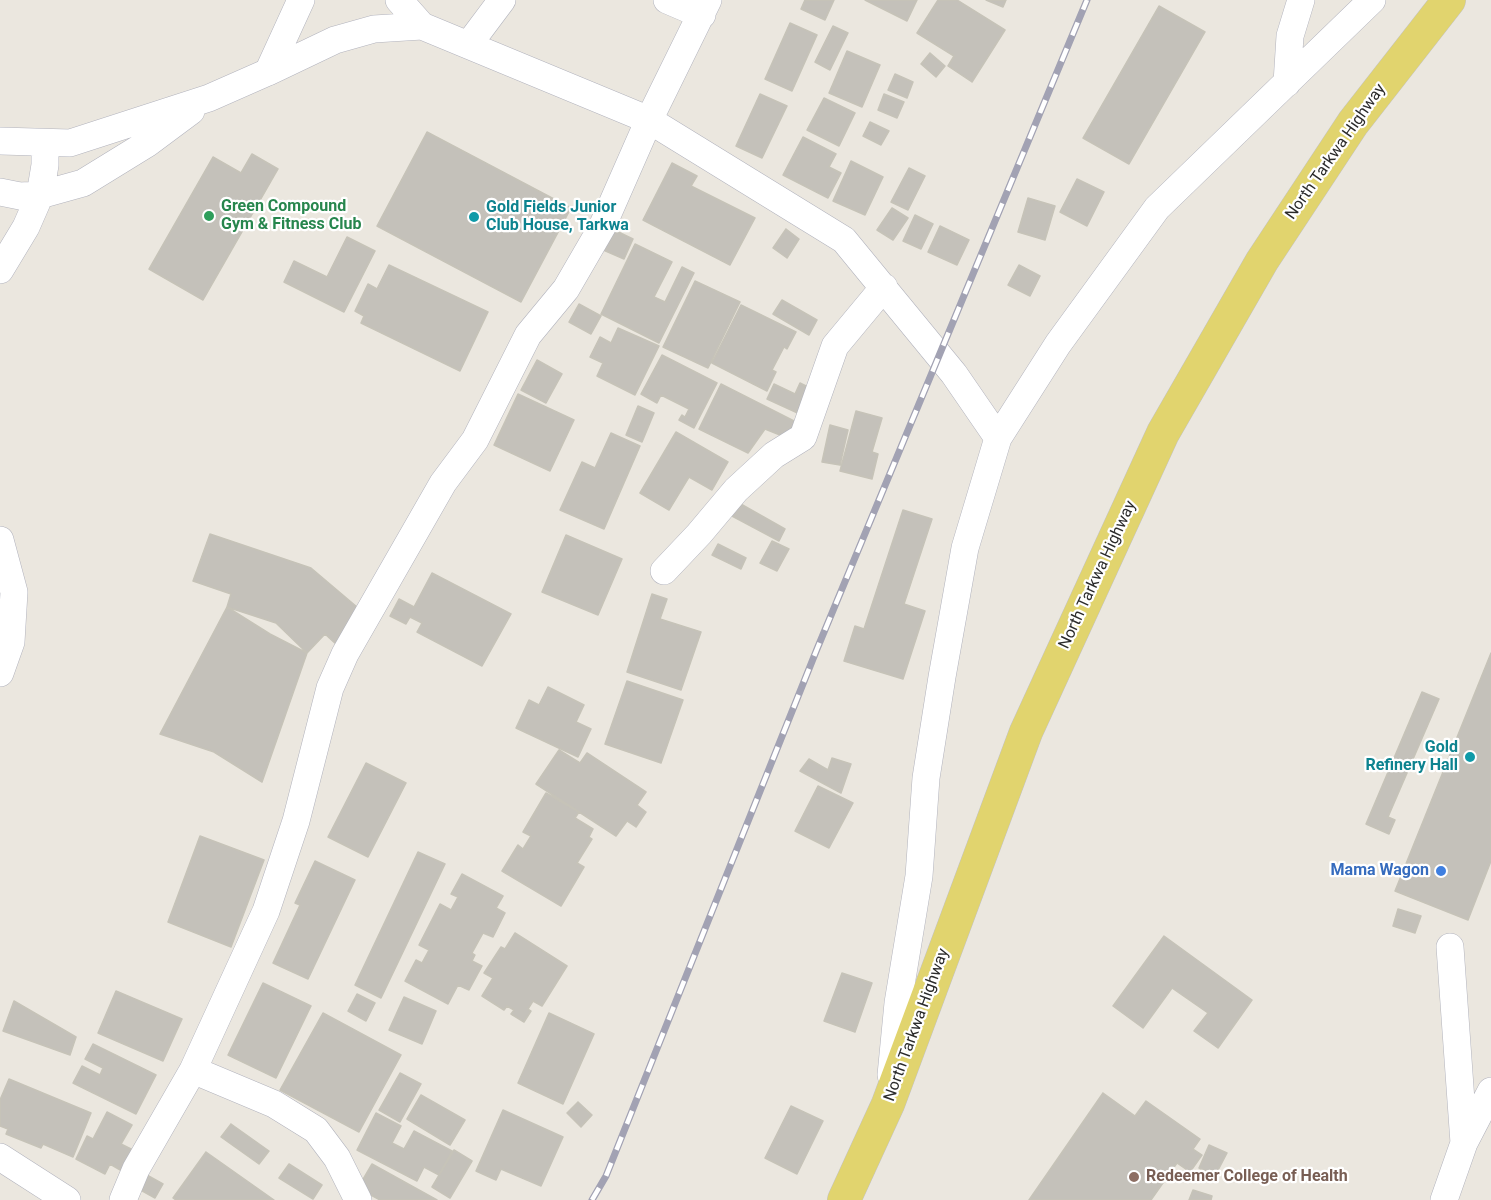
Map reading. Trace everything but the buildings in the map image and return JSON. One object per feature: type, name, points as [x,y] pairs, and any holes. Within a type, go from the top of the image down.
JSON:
[{"type":"main road","name":"North Tarkwa Highway","points":[[844,1200],[888,1104],[1026,732],[1162,433],[1262,261],[1353,123],[1449,0]]},
{"type":"street","points":[[268,72],[301,0]]},
{"type":"street","points":[[399,0],[422,26]]},
{"type":"street","points":[[469,44],[502,0]]},
{"type":"street","points":[[123,1200],[136,1169],[193,1070],[266,911],[296,821],[330,688],[345,654],[443,483],[475,440],[528,335],[566,289],[602,227],[649,120],[705,7],[667,0]]},
{"type":"street","points":[[1287,83],[1290,36],[1301,0]]},
{"type":"street","points":[[888,1104],[898,1004],[919,876],[926,778],[942,677],[965,548],[998,438],[1058,344],[1157,208],[1372,0]]},
{"type":"street","points":[[0,141],[70,143],[209,98],[335,40],[374,29],[422,26],[649,120],[844,240],[954,374],[998,438]]},
{"type":"street","points":[[0,192],[20,196],[40,195],[83,183],[148,143],[209,98]]},
{"type":"street","points":[[0,270],[26,227],[40,195],[45,165],[45,144]]},
{"type":"street","points":[[664,571],[736,490],[774,455],[803,437],[835,346],[884,287]]},
{"type":"street","points":[[0,540],[14,592],[11,642],[0,673]]},
{"type":"street","points":[[1450,947],[1464,1143]]},
{"type":"street","points":[[193,1070],[274,1104],[316,1130],[337,1158],[358,1200]]},
{"type":"street","points":[[1444,1200],[1464,1143],[1491,1091]]},
{"type":"street","points":[[0,1156],[67,1200]]},
{"type":"railway","points":[[592,1200],[606,1176],[817,649],[1087,0]]},
{"type":"place","name":"Green Compound Gym & Fitness Club","points":[[209,216]]},
{"type":"place","name":"Gold Fields Junior Club House, Tarkwa","points":[[474,217]]},
{"type":"place","name":"Gold Refinery Hall","points":[[1470,757]]},
{"type":"place","name":"Mama Wagon","points":[[1441,871]]},
{"type":"place","name":"Redeemer College of Health","points":[[1134,1177]]}]
